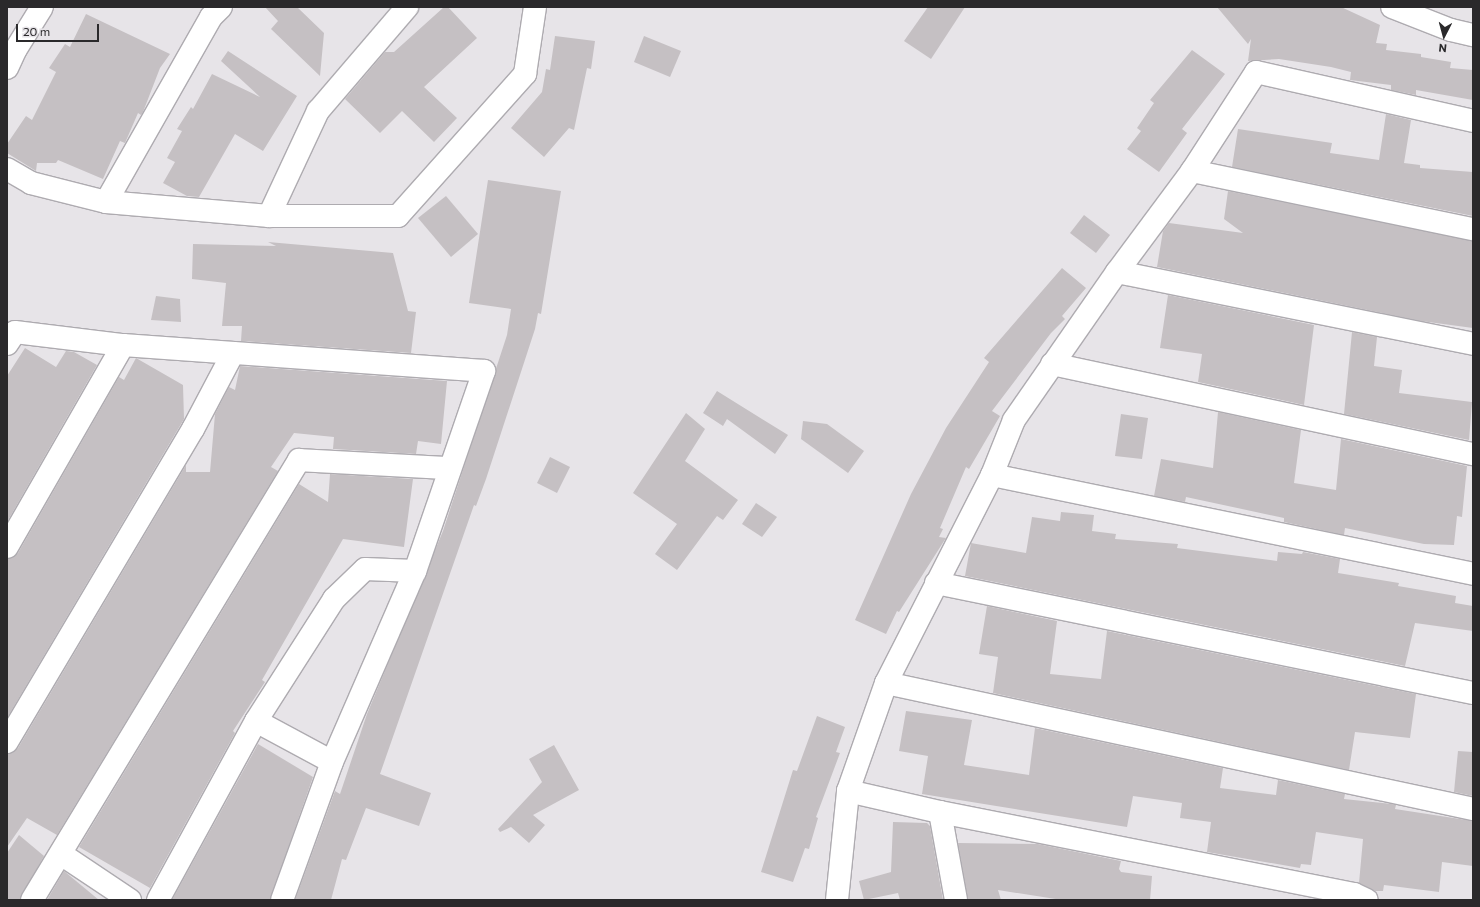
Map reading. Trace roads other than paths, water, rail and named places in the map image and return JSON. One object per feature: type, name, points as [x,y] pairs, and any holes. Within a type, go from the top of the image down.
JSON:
[{"type":"street","points":[[7,68],[16,49],[42,7]]},
{"type":"street","points":[[106,202],[211,17],[221,7]]},
{"type":"street","points":[[269,216],[318,111],[407,7]]},
{"type":"street","points":[[7,169],[31,183],[106,202],[269,216],[398,216],[525,74],[535,7]]},
{"type":"street","points":[[1392,7],[1451,30],[1473,35]]},
{"type":"street","points":[[837,900],[848,791],[886,684],[992,475],[1014,420],[1117,272],[1192,170],[1256,72],[1473,121]]},
{"type":"street","points":[[1192,170],[1473,229]]},
{"type":"street","points":[[1117,272],[1473,344]]},
{"type":"street","points":[[7,344],[15,332],[123,345],[484,371],[449,468],[415,571],[332,762],[282,900]]},
{"type":"street","points":[[7,548],[123,345]]},
{"type":"street","points":[[7,742],[193,429],[233,353]]},
{"type":"street","points":[[1052,364],[1473,454]]},
{"type":"street","points":[[32,900],[299,460],[449,468]]},
{"type":"street","points":[[992,475],[1473,574]]},
{"type":"street","points":[[158,900],[256,721],[334,599],[365,569],[415,571]]},
{"type":"street","points":[[936,583],[1473,693]]},
{"type":"street","points":[[886,684],[1473,809]]},
{"type":"street","points":[[256,721],[332,762]]},
{"type":"street","points":[[848,791],[940,812],[1354,894],[1367,900]]},
{"type":"street","points":[[940,812],[956,900]]},
{"type":"street","points":[[61,854],[130,900]]}]
